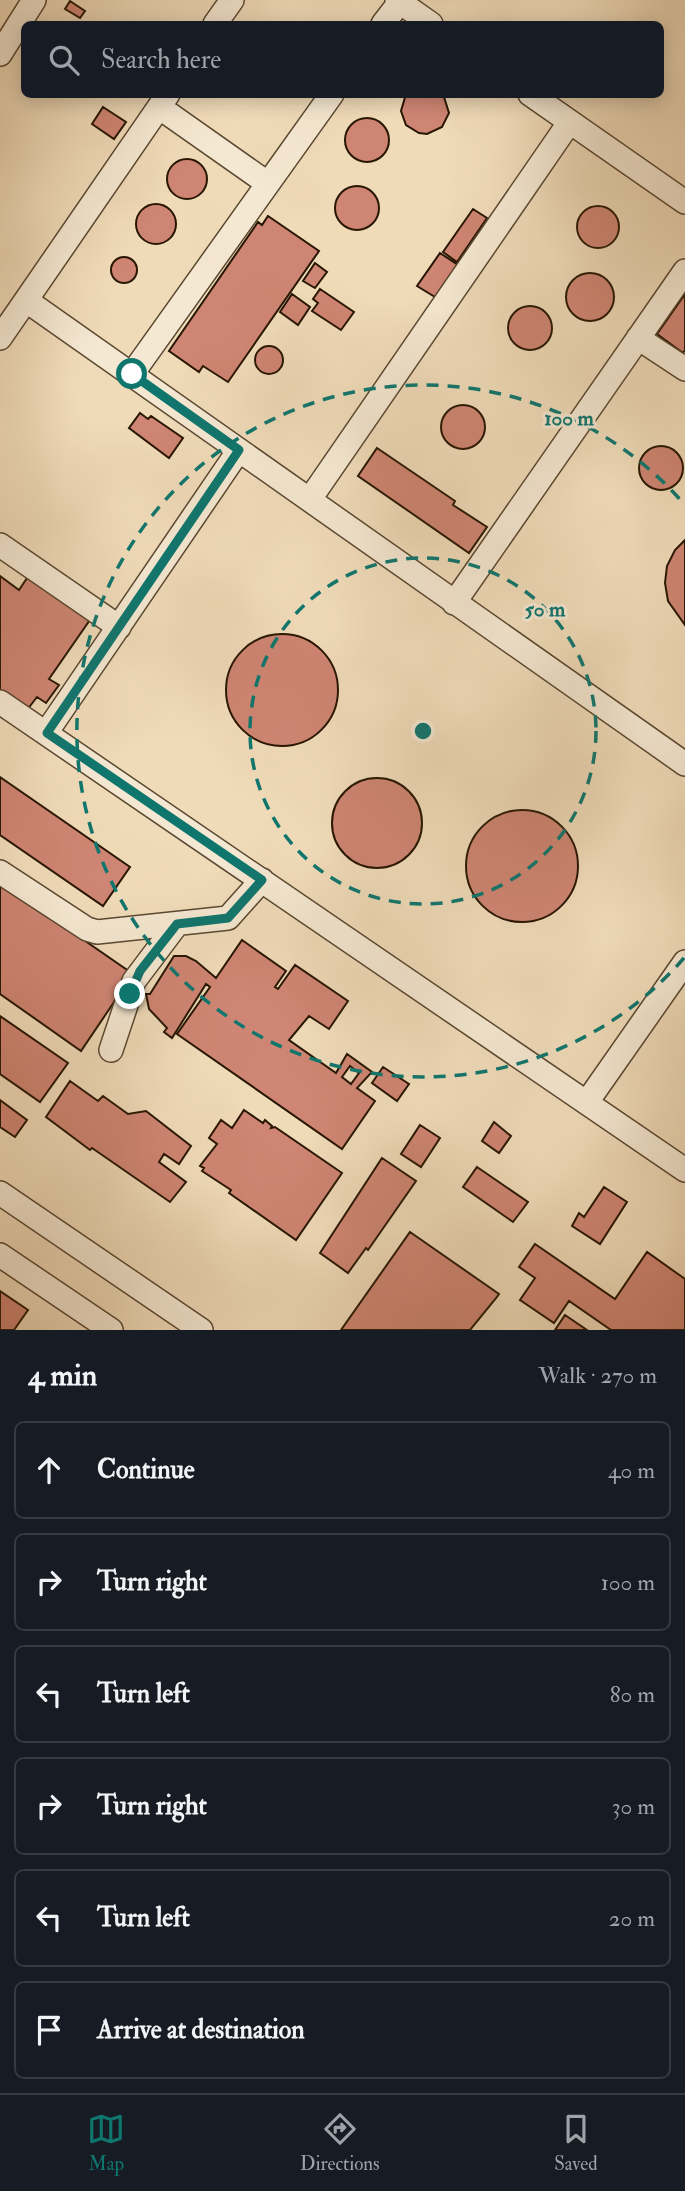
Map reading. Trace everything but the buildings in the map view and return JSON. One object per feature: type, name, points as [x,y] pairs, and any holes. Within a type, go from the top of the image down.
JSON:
[{"type":"street","points":[[0,54],[34,0]]},
{"type":"street","points":[[217,21],[232,0]]},
{"type":"street","points":[[385,21],[398,1],[427,21]]},
{"type":"street","points":[[132,374],[329,98]]},
{"type":"street","points":[[535,98],[685,202]]},
{"type":"street","points":[[0,338],[164,101],[267,183]]},
{"type":"street","points":[[310,499],[569,123]]},
{"type":"street","points":[[454,603],[685,271]]},
{"type":"street","points":[[27,301],[685,764]]},
{"type":"street","points":[[638,338],[685,369]]},
{"type":"street","points":[[47,733],[239,450]]},
{"type":"street","points":[[0,545],[119,627]]},
{"type":"street","points":[[0,702],[685,1170]]},
{"type":"street","points":[[0,872],[87,929],[97,932],[228,918],[262,880]]},
{"type":"street","points":[[111,1050],[134,981],[177,924]]},
{"type":"street","points":[[587,1102],[685,962]]},
{"type":"street","points":[[0,1193],[201,1330]]},
{"type":"street","points":[[0,1255],[111,1330]]},
{"type":"route","points":[[130,994],[140,971],[177,924],[228,918],[262,880],[47,733],[239,450],[132,374]]}]
